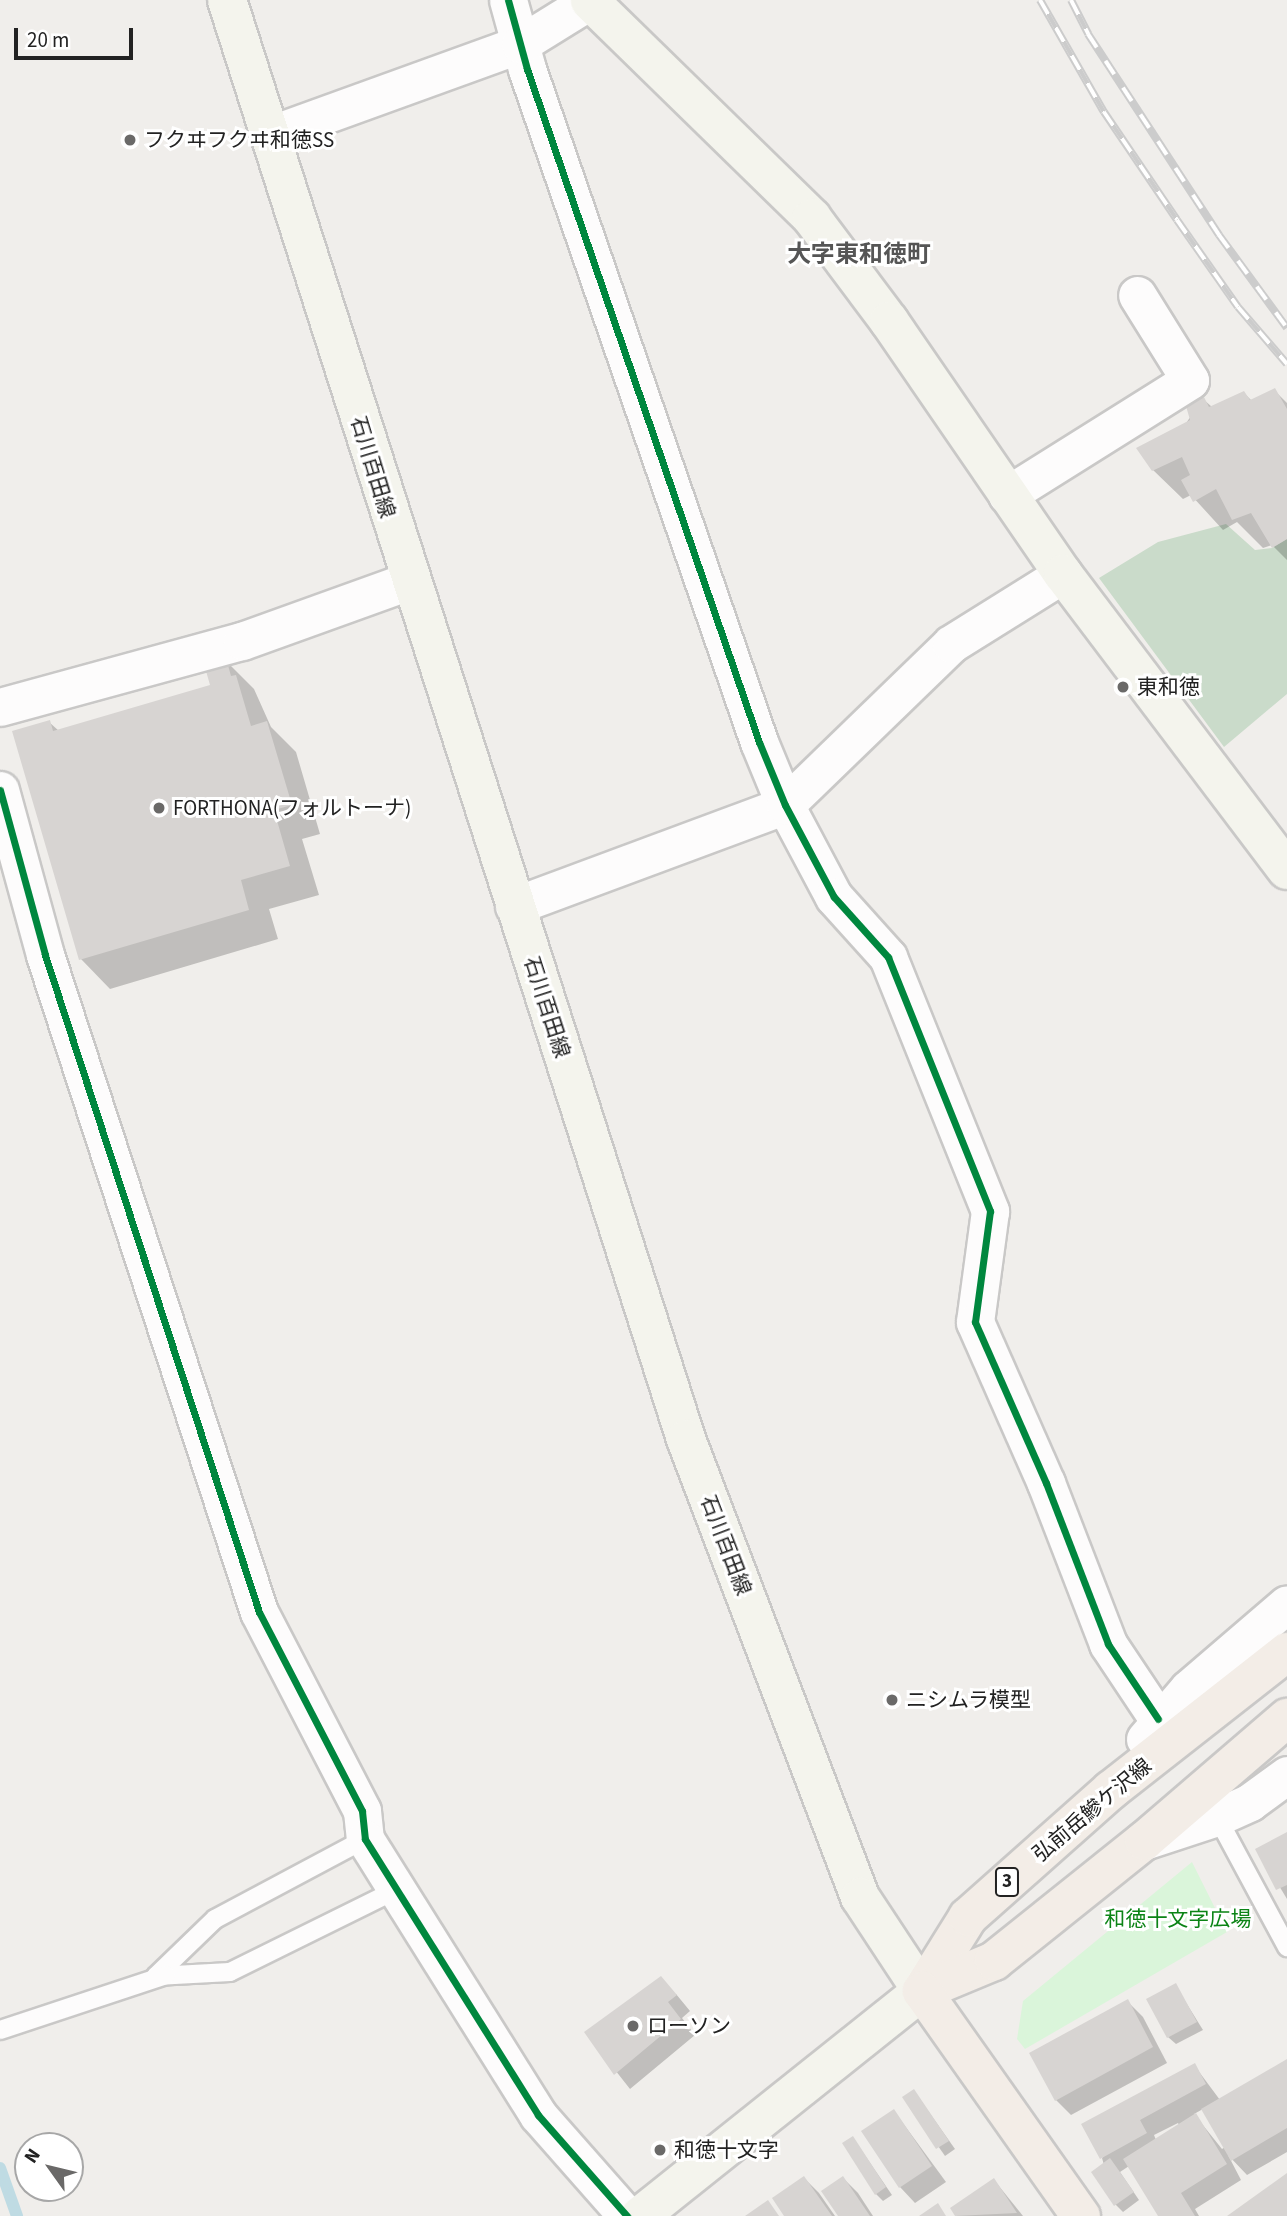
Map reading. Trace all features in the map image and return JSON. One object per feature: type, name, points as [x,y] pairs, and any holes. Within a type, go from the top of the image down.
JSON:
[{"type":"main road","name":"石川百田線","points":[[227,0],[408,581],[686,1439],[860,1897],[922,1991]]},
{"type":"main road","points":[[591,0],[812,218],[889,321],[1063,574],[1285,864]]},
{"type":"main road","name":"弘前岳鰺ケ沢線","points":[[922,1991],[968,1917],[1111,1790],[1287,1652]]},
{"type":"main road","points":[[640,2216],[922,1991],[994,1961],[1144,1841],[1287,1718]]},
{"type":"main road","points":[[922,1991],[1082,2216]]},
{"type":"street","points":[[508,0],[520,44],[759,742],[785,805],[834,897],[888,957],[990,1211],[975,1322],[1045,1483],[1108,1644],[1158,1720]]},
{"type":"street","points":[[269,135],[520,44],[591,0]]},
{"type":"street","points":[[1007,495],[1190,380],[1137,295]]},
{"type":"street","points":[[514,906],[785,805],[951,644],[1063,574]]},
{"type":"street","points":[[0,708],[242,641],[408,581]]},
{"type":"street","points":[[0,790],[46,955],[259,1612],[362,1811],[365,1839],[396,1890],[538,2115],[628,2216]]},
{"type":"street","points":[[1111,1790],[1158,1720],[1287,1604]]},
{"type":"street","points":[[1144,1841],[1216,1817],[1250,1802],[1287,1775]]},
{"type":"lane","points":[[1216,1817],[1287,1947]]},
{"type":"lane","points":[[365,1839],[215,1919],[156,1976],[230,1972],[396,1890]]},
{"type":"lane","points":[[0,2030],[167,1974]]},
{"type":"green space","points":[[1226,524],[1255,550],[1272,548],[1287,539],[1287,694],[1224,747],[1099,578],[1158,542]]},
{"type":"green space","name":"和徳十文字広場","points":[[1192,1862],[1227,1932],[1025,2049],[1017,2039],[1023,2001]]},
{"type":"building","points":[[1275,388],[1287,409],[1287,539],[1272,548],[1251,513],[1232,520],[1216,489],[1193,502],[1181,480],[1190,475],[1182,457],[1152,471],[1136,448],[1190,420],[1186,406],[1204,397],[1209,407],[1244,391],[1250,400]]},
{"type":"building","name":"FORTHONA(フォルトーナ)","points":[[226,658],[231,676],[236,675],[251,726],[267,721],[292,805],[274,810],[290,866],[241,880],[249,910],[79,960],[12,731],[50,720],[53,731],[210,685],[204,664]]},
{"type":"building","points":[[1287,1832],[1287,1885],[1276,1890],[1255,1849]]},
{"type":"building","name":"ローソン","points":[[661,1976],[677,1995],[668,2002],[681,2019],[614,2075],[584,2032]]},
{"type":"building","points":[[1176,1983],[1197,2022],[1167,2038],[1146,1999]]},
{"type":"building","points":[[1128,1999],[1153,2047],[1055,2101],[1029,2053]]},
{"type":"building","points":[[1287,2059],[1287,2128],[1231,2161],[1201,2109]]},
{"type":"building","points":[[1195,2063],[1206,2084],[1140,2120],[1147,2133],[1100,2159],[1081,2124]]},
{"type":"building","points":[[914,2089],[949,2141],[936,2149],[902,2097]]},
{"type":"building","points":[[894,2109],[932,2166],[899,2188],[861,2131]]},
{"type":"building","points":[[1196,2113],[1227,2164],[1181,2193],[1195,2216],[1158,2216],[1123,2159]]},
{"type":"building","points":[[853,2136],[886,2187],[875,2195],[842,2143]]},
{"type":"building","points":[[1110,2158],[1134,2192],[1114,2206],[1091,2172]]},
{"type":"building","points":[[1287,2173],[1287,2216],[1227,2216]]},
{"type":"building","points":[[804,2176],[832,2216],[784,2216],[772,2198]]},
{"type":"building","points":[[843,2176],[870,2216],[838,2216],[821,2191]]},
{"type":"building","points":[[994,2178],[1017,2213],[955,2216],[950,2208]]},
{"type":"building","points":[[768,2200],[779,2216],[745,2216]]},
{"type":"building","points":[[938,2203],[946,2216],[919,2216]]},
{"type":"waterway","points":[[0,2168],[17,2216]]},
{"type":"railway","points":[[1040,0],[1104,112],[1177,220],[1238,307],[1287,364]]},
{"type":"railway","points":[[1071,0],[1088,34],[1219,235],[1287,328]]},
{"type":"cycle path","points":[[508,0],[527,69],[759,742],[785,805],[834,897],[888,957],[990,1211],[975,1322],[1046,1483],[1108,1644],[1158,1719]]},
{"type":"cycle path","points":[[0,790],[45,955],[259,1612],[362,1811],[365,1839],[538,2115],[627,2216]]},
{"type":"place","name":"フクヰフクヰ和徳SS","points":[[130,140]]},
{"type":"place","name":"東和徳","points":[[1123,687]]},
{"type":"place","name":"FORTHONA(フォルトーナ)","points":[[159,808]]},
{"type":"place","name":"ニシムラ模型","points":[[892,1700]]},
{"type":"place","name":"ローソン","points":[[633,2026]]},
{"type":"place","name":"和徳十文字","points":[[660,2150]]},
{"type":"district","name":"大字東和徳町","points":[[859,255]]}]
